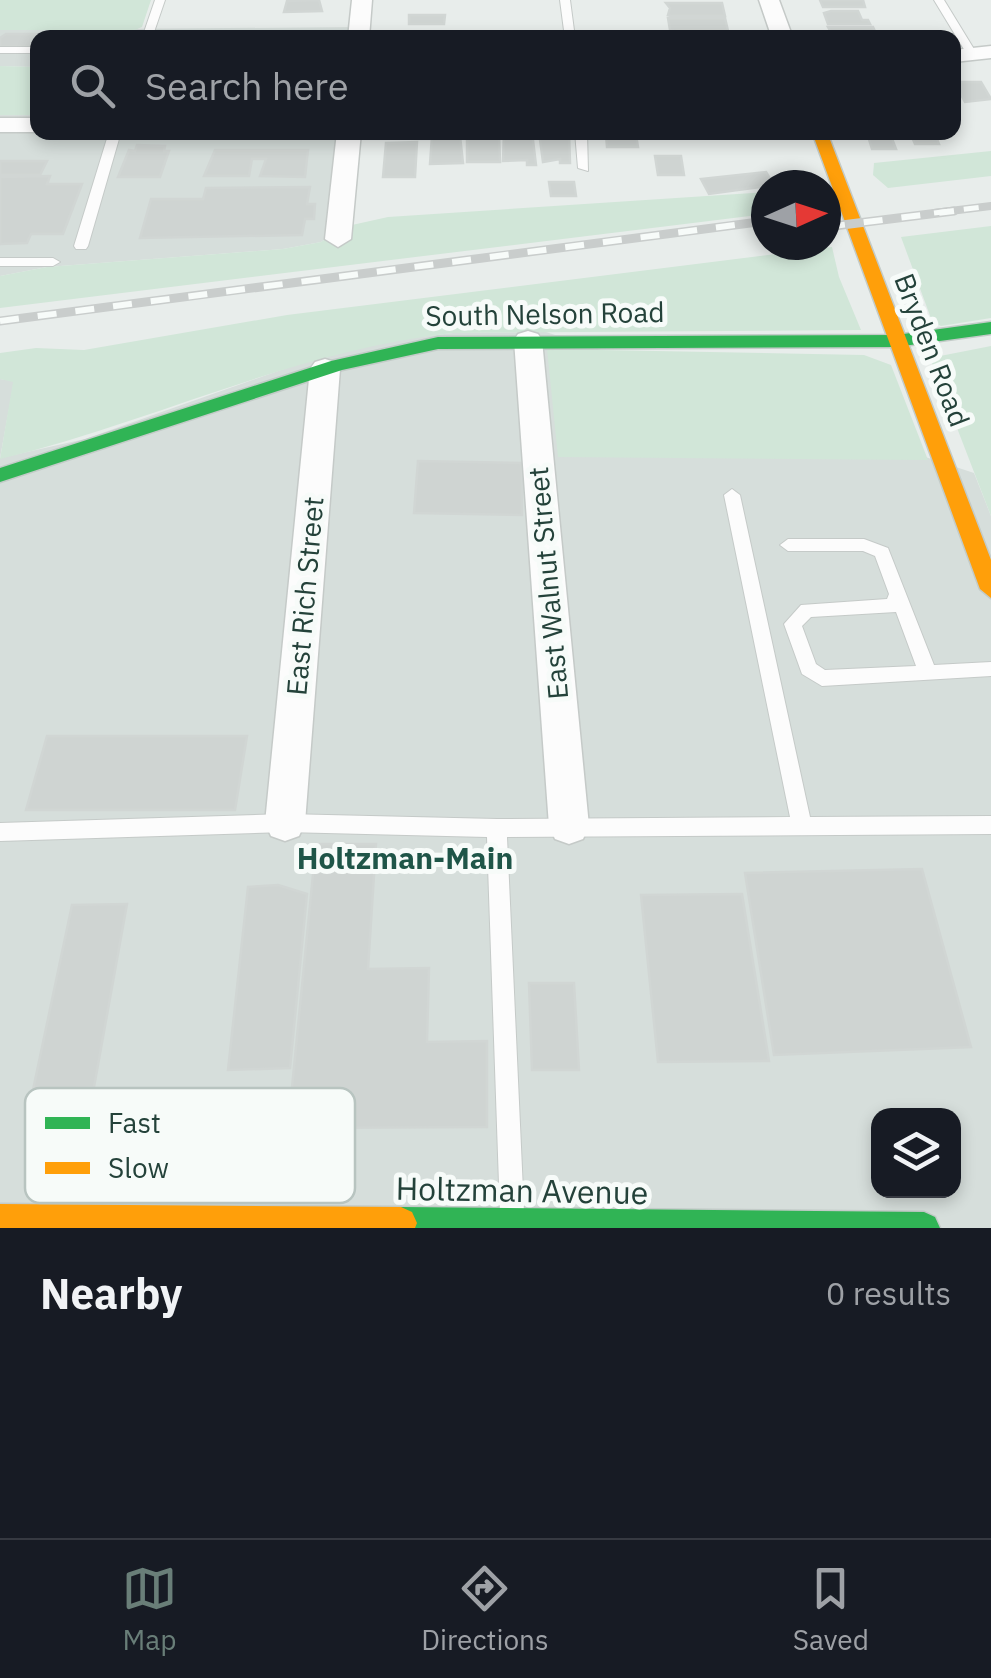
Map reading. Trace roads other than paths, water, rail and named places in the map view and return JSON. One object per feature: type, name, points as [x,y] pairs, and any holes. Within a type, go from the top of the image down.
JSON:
[{"type":"street","points":[[359,30],[362,0]]},
{"type":"street","points":[[768,0],[780,30]]},
{"type":"street","points":[[0,125],[30,125]]},
{"type":"street","points":[[338,239],[348,140]]},
{"type":"street","name":"Bryden Road","points":[[822,140],[991,588]]},
{"type":"street","name":"South Nelson Road","points":[[0,476],[325,369],[438,343],[896,342],[991,328]]},
{"type":"street","name":"East Walnut Street","points":[[528,340],[568,826]]},
{"type":"street","name":"East Rich Street","points":[[286,823],[325,369]]},
{"type":"street","name":"Holtzman Avenue","points":[[0,1220],[924,1228]]},
{"type":"lane","points":[[150,30],[160,0]]},
{"type":"lane","points":[[565,0],[569,30]]},
{"type":"lane","points":[[940,0],[958,30]]},
{"type":"lane","points":[[0,50],[30,50]]},
{"type":"lane","points":[[81,246],[113,140]]},
{"type":"lane","points":[[582,140],[584,168]]},
{"type":"lane","points":[[0,262],[53,262]]},
{"type":"lane","points":[[732,495],[802,826]]},
{"type":"lane","points":[[788,545],[864,546],[882,552],[928,674]]},
{"type":"lane","points":[[898,594],[892,606],[807,610],[793,624],[808,669],[822,678],[991,669]]},
{"type":"lane","points":[[0,832],[286,823],[497,828],[991,826]]},
{"type":"lane","points":[[497,828],[512,1224]]},
{"type":"railway","points":[[934,213],[991,206]]},
{"type":"railway","points":[[841,225],[954,211]]},
{"type":"railway","points":[[0,321],[751,223]]},
{"type":"district","name":"Holtzman-Main","points":[[405,859]]}]
